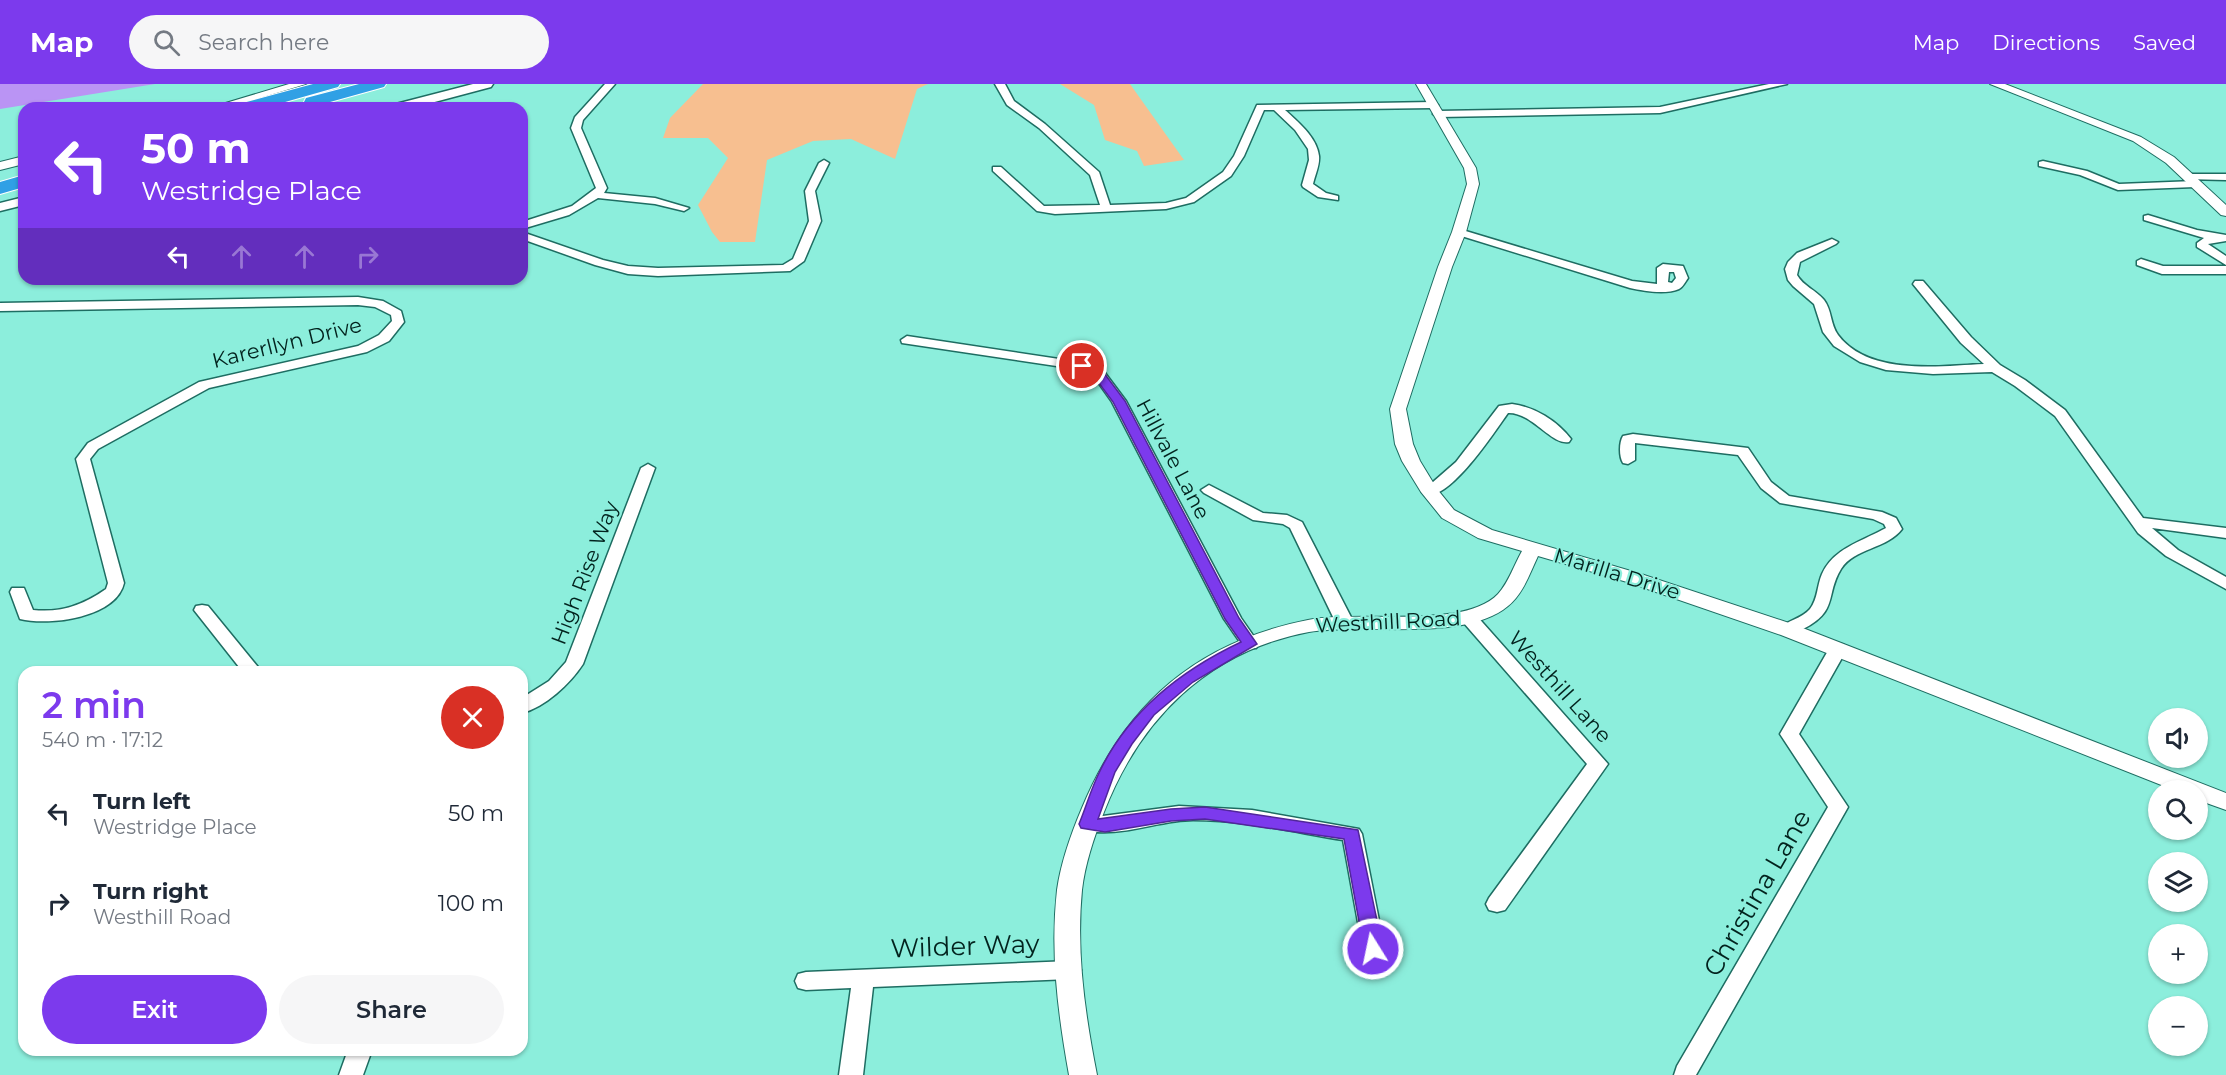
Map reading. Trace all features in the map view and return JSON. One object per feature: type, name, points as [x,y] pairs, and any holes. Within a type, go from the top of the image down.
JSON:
[{"type":"highway","points":[[267,102],[332,84]]},
{"type":"highway","points":[[314,102],[378,84]]},
{"type":"highway","points":[[0,174],[18,170]]},
{"type":"highway","points":[[0,188],[18,184]]},
{"type":"main road","points":[[420,102],[487,84]]},
{"type":"main road","points":[[0,207],[18,202]]},
{"type":"street","points":[[236,102],[301,84]]},
{"type":"street","points":[[528,224],[556,216],[588,202],[602,188],[576,128],[578,119],[610,84]]},
{"type":"street","points":[[1000,84],[1010,104],[1042,126],[1095,174],[1106,208]]},
{"type":"street","name":"Marilla Drive","points":[[1421,84],[1457,144],[1472,176],[1473,184],[1460,232],[1445,267],[1398,409],[1404,444],[1411,461],[1430,492],[1455,520],[1485,534],[1634,578],[1788,630],[2226,802]]},
{"type":"street","points":[[997,168],[1041,209],[1054,211],[1166,206],[1190,200],[1227,174],[1239,156],[1260,107],[1660,110],[1782,84]]},
{"type":"street","points":[[1995,84],[2137,139],[2170,160],[2226,212]]},
{"type":"street","points":[[1275,106],[1293,121],[1311,147],[1314,156],[1307,185],[1322,195],[1334,198]]},
{"type":"street","points":[[0,166],[18,162]]},
{"type":"street","points":[[528,237],[608,266],[638,271],[786,268],[798,261],[815,221],[810,191],[824,163]]},
{"type":"street","points":[[2043,164],[2083,173],[2118,187],[2226,177]]},
{"type":"street","points":[[596,195],[655,201],[684,208]]},
{"type":"street","points":[[2148,218],[2194,233],[2226,240]]},
{"type":"street","points":[[1460,232],[1542,260],[1587,271],[1635,287],[1651,289],[1665,287]]},
{"type":"street","points":[[2226,240],[2205,241],[2201,244],[2226,261]]},
{"type":"street","points":[[1832,242],[1798,259],[1791,270],[1795,281],[1820,304],[1827,328],[1845,349],[1864,359],[1892,367],[1942,370],[1995,368]]},
{"type":"street","points":[[2141,263],[2162,270],[2226,270]]},
{"type":"street","points":[[1919,284],[1966,340],[1995,368],[2020,383],[2060,413],[2138,522],[2155,542],[2226,584]]},
{"type":"street","name":"Karerllyn Drive","points":[[0,307],[358,301],[389,307],[397,314],[398,322],[384,338],[362,349],[204,385],[93,446],[83,459],[116,583],[114,591],[96,605],[71,614],[45,618],[26,615],[18,592]]},
{"type":"street","name":"Hillvale Lane","points":[[907,340],[1094,368],[1119,401],[1233,619],[1250,644]]},
{"type":"street","points":[[1430,492],[1441,485],[1504,410],[1509,408],[1522,411],[1551,428],[1564,439]]},
{"type":"street","points":[[1628,460],[1628,439],[1633,438],[1743,451],[1765,486],[1774,495],[1785,500],[1877,515],[1890,521],[1894,529],[1889,533],[1857,547],[1837,563],[1830,573],[1819,609],[1804,622],[1788,630]]},
{"type":"street","name":"High Rise Way","points":[[528,703],[555,685],[574,664],[648,468]]},
{"type":"street","points":[[1209,490],[1259,517],[1287,520],[1296,525],[1344,621]]},
{"type":"street","points":[[2138,522],[2226,533]]},
{"type":"street","name":"Westhill Road","points":[[1083,1075],[1067,937],[1070,890],[1077,853],[1107,772],[1126,740],[1149,711],[1188,678],[1223,657],[1250,644],[1300,628],[1344,621],[1436,621],[1469,618],[1490,611],[1506,597],[1532,549]]},
{"type":"street","points":[[202,610],[248,666]]},
{"type":"street","name":"Westhill Lane","points":[[1469,618],[1598,764],[1497,904]]},
{"type":"street","name":"Christina Lane","points":[[1685,1073],[1838,807],[1789,734],[1838,650]]},
{"type":"street","points":[[1087,824],[1105,825],[1171,815],[1205,813],[1352,834],[1376,961]]},
{"type":"street","name":"Wilder Way","points":[[806,981],[1070,970]]},
{"type":"street","points":[[851,1075],[863,979]]},
{"type":"street","points":[[351,1075],[358,1056]]},
{"type":"shaded area","points":[[0,84],[155,84],[43,102],[18,102],[18,106],[0,109]]},
{"type":"shaded area","points":[[703,84],[928,84],[917,89],[895,159],[851,139],[813,141],[767,160],[755,242],[720,242],[698,205],[728,158],[708,138],[663,138],[670,118]]},
{"type":"shaded area","points":[[1060,84],[1130,84],[1184,160],[1144,166],[1137,151],[1105,140],[1094,105]]},
{"type":"route","points":[[1082,366],[1094,368],[1119,401],[1240,632],[1250,644],[1188,678],[1149,711],[1126,740],[1107,772],[1087,824],[1128,823],[1171,815],[1205,813],[1352,834],[1373,949]]}]
